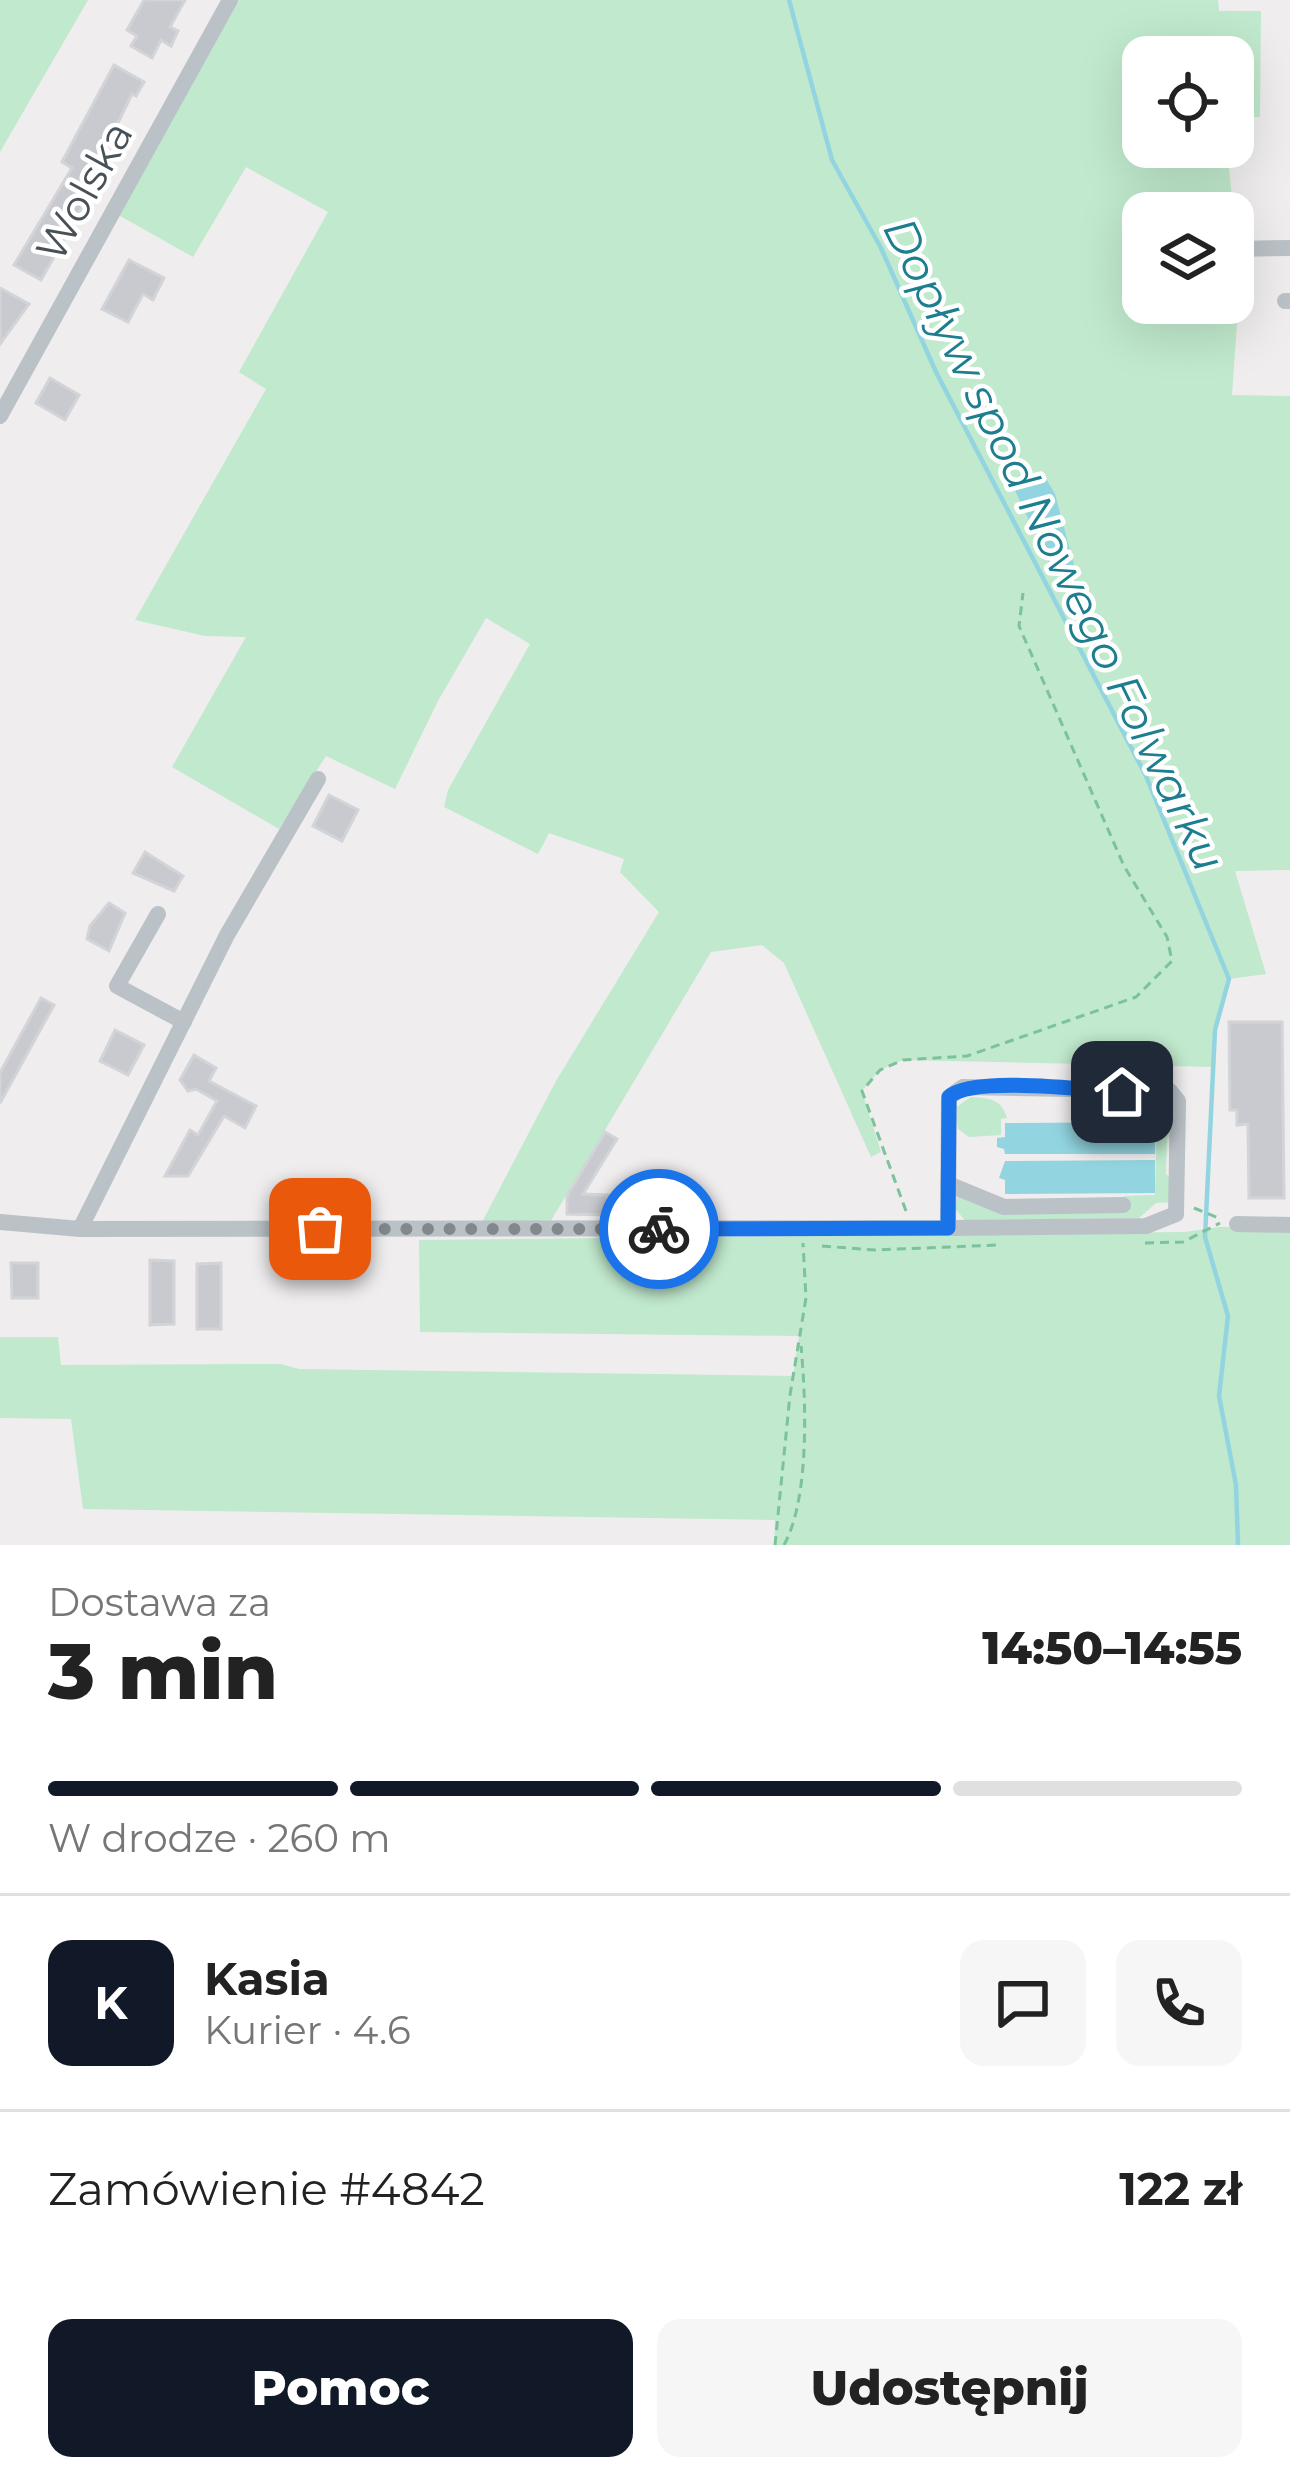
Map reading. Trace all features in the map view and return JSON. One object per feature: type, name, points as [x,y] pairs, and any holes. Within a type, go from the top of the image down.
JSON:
[{"type":"street","name":"Wolska","points":[[0,416],[230,0]]},
{"type":"street","points":[[1254,248],[1290,248]]},
{"type":"street","points":[[80,1229],[227,935],[318,778]]},
{"type":"street","points":[[158,914],[117,986],[184,1022]]},
{"type":"street","points":[[0,1222],[80,1229],[801,1236],[948,1228],[1146,1226],[1192,1209],[1178,1101],[1170,1091],[963,1088],[949,1097],[948,1228]]},
{"type":"street","points":[[948,1184],[1004,1207],[1123,1204]]},
{"type":"street","points":[[1237,1224],[1290,1225]]},
{"type":"path","points":[[918,1229],[881,1152],[862,1090],[880,1070],[903,1060],[967,1056],[1136,997],[1172,961],[1167,937],[1124,866],[1019,626],[1023,593]]},
{"type":"path","points":[[1192,1209],[1214,1213]]},
{"type":"path","points":[[1132,1244],[1183,1242],[1211,1224]]},
{"type":"path","points":[[775,1545],[806,1298],[801,1236],[874,1250],[1012,1245]]},
{"type":"path","points":[[784,1545],[804,1447],[807,1403],[800,1336]]},
{"type":"green space","points":[[0,0],[88,0],[0,152]]},
{"type":"green space","points":[[230,0],[1218,0],[1219,11],[1261,11],[1260,117],[1254,117],[1254,36],[1122,36],[1122,168],[1229,168],[1231,192],[1122,192],[1122,324],[1237,324],[1232,395],[1290,396],[1290,870],[1235,871],[1266,974],[1229,979],[1215,1030],[1214,1067],[903,1060],[880,1070],[862,1091],[881,1152],[871,1157],[784,963],[762,945],[711,952],[549,1224],[481,1224],[556,1081],[659,912],[620,872],[624,859],[549,833],[538,854],[444,807],[448,790],[530,644],[486,618],[395,789],[326,756],[279,829],[172,767],[246,637],[205,636],[135,620],[266,389],[239,372],[328,212],[246,167],[193,257],[113,212]]},
{"type":"green space","points":[[1147,1096],[1170,1104],[1173,1133],[1167,1139],[1166,1174],[1173,1181],[1174,1202],[1156,1203],[1139,1218],[965,1220],[955,1209],[958,1192],[997,1212],[1124,1211],[1124,1196],[1155,1195],[1157,1122],[1126,1119],[1132,1103]]},
{"type":"green space","points":[[971,1097],[989,1099],[1002,1107],[1007,1118],[1001,1119],[1001,1135],[969,1137],[958,1129],[955,1108]]},
{"type":"green space","points":[[1219,1227],[1290,1228],[1290,1545],[774,1545],[775,1520],[83,1509],[71,1419],[0,1418],[0,1337],[58,1337],[61,1365],[281,1364],[299,1369],[793,1376],[799,1336],[420,1332],[419,1240],[1185,1232]]},
{"type":"water","points":[[1045,477],[1055,494],[1074,565],[1074,570],[1055,576],[1013,486],[1015,479]]},
{"type":"water","points":[[1155,1122],[1155,1154],[1005,1154],[997,1147],[997,1138],[1005,1137],[1005,1123]]},
{"type":"water","points":[[1155,1160],[1155,1193],[1005,1194],[1005,1180],[999,1178],[1005,1161]]},
{"type":"building","points":[[144,0],[185,0],[170,27],[178,31],[171,46],[161,40],[152,58],[131,46],[137,36],[127,30]]},
{"type":"building","points":[[114,65],[144,82],[136,96],[132,94],[93,174],[89,171],[76,191],[87,198],[41,280],[14,265],[72,168],[62,162]]},
{"type":"building","points":[[129,260],[164,278],[153,300],[143,294],[128,322],[102,309]]},
{"type":"building","points":[[0,288],[29,304],[0,344]]},
{"type":"building","points":[[50,378],[79,395],[65,420],[36,403]]},
{"type":"building","points":[[329,795],[358,810],[342,841],[313,826]]},
{"type":"building","points":[[145,852],[183,876],[174,891],[133,873]]},
{"type":"building","points":[[109,903],[125,913],[109,951],[87,939],[90,926]]},
{"type":"building","points":[[41,998],[54,1005],[0,1103],[0,1073]]},
{"type":"building","points":[[1229,1022],[1282,1022],[1284,1198],[1249,1198],[1248,1124],[1237,1125],[1237,1110],[1230,1110]]},
{"type":"building","points":[[115,1030],[144,1045],[128,1075],[100,1061]]},
{"type":"building","points":[[194,1055],[216,1068],[209,1081],[256,1106],[245,1128],[224,1116],[188,1176],[165,1176],[190,1130],[198,1135],[217,1101],[196,1089],[188,1091],[180,1080]]},
{"type":"building","points":[[605,1132],[617,1139],[583,1194],[608,1195],[607,1215],[567,1214],[567,1196]]},
{"type":"building","points":[[150,1260],[174,1261],[174,1324],[150,1325]]},
{"type":"building","points":[[11,1263],[38,1263],[38,1298],[12,1298]]},
{"type":"building","points":[[221,1263],[221,1329],[197,1329],[197,1264]]},
{"type":"waterway","name":"Dopływ spod Nowego Folwarku","points":[[789,0],[832,160],[881,248],[936,372],[1146,776],[1229,979],[1215,1030],[1205,1237],[1228,1316],[1219,1396],[1236,1485],[1238,1545]]},
{"type":"way so far","points":[[320,1229],[659,1229]]},
{"type":"route","points":[[659,1229],[948,1228],[949,1097],[954,1091],[980,1086],[1122,1092]]}]
